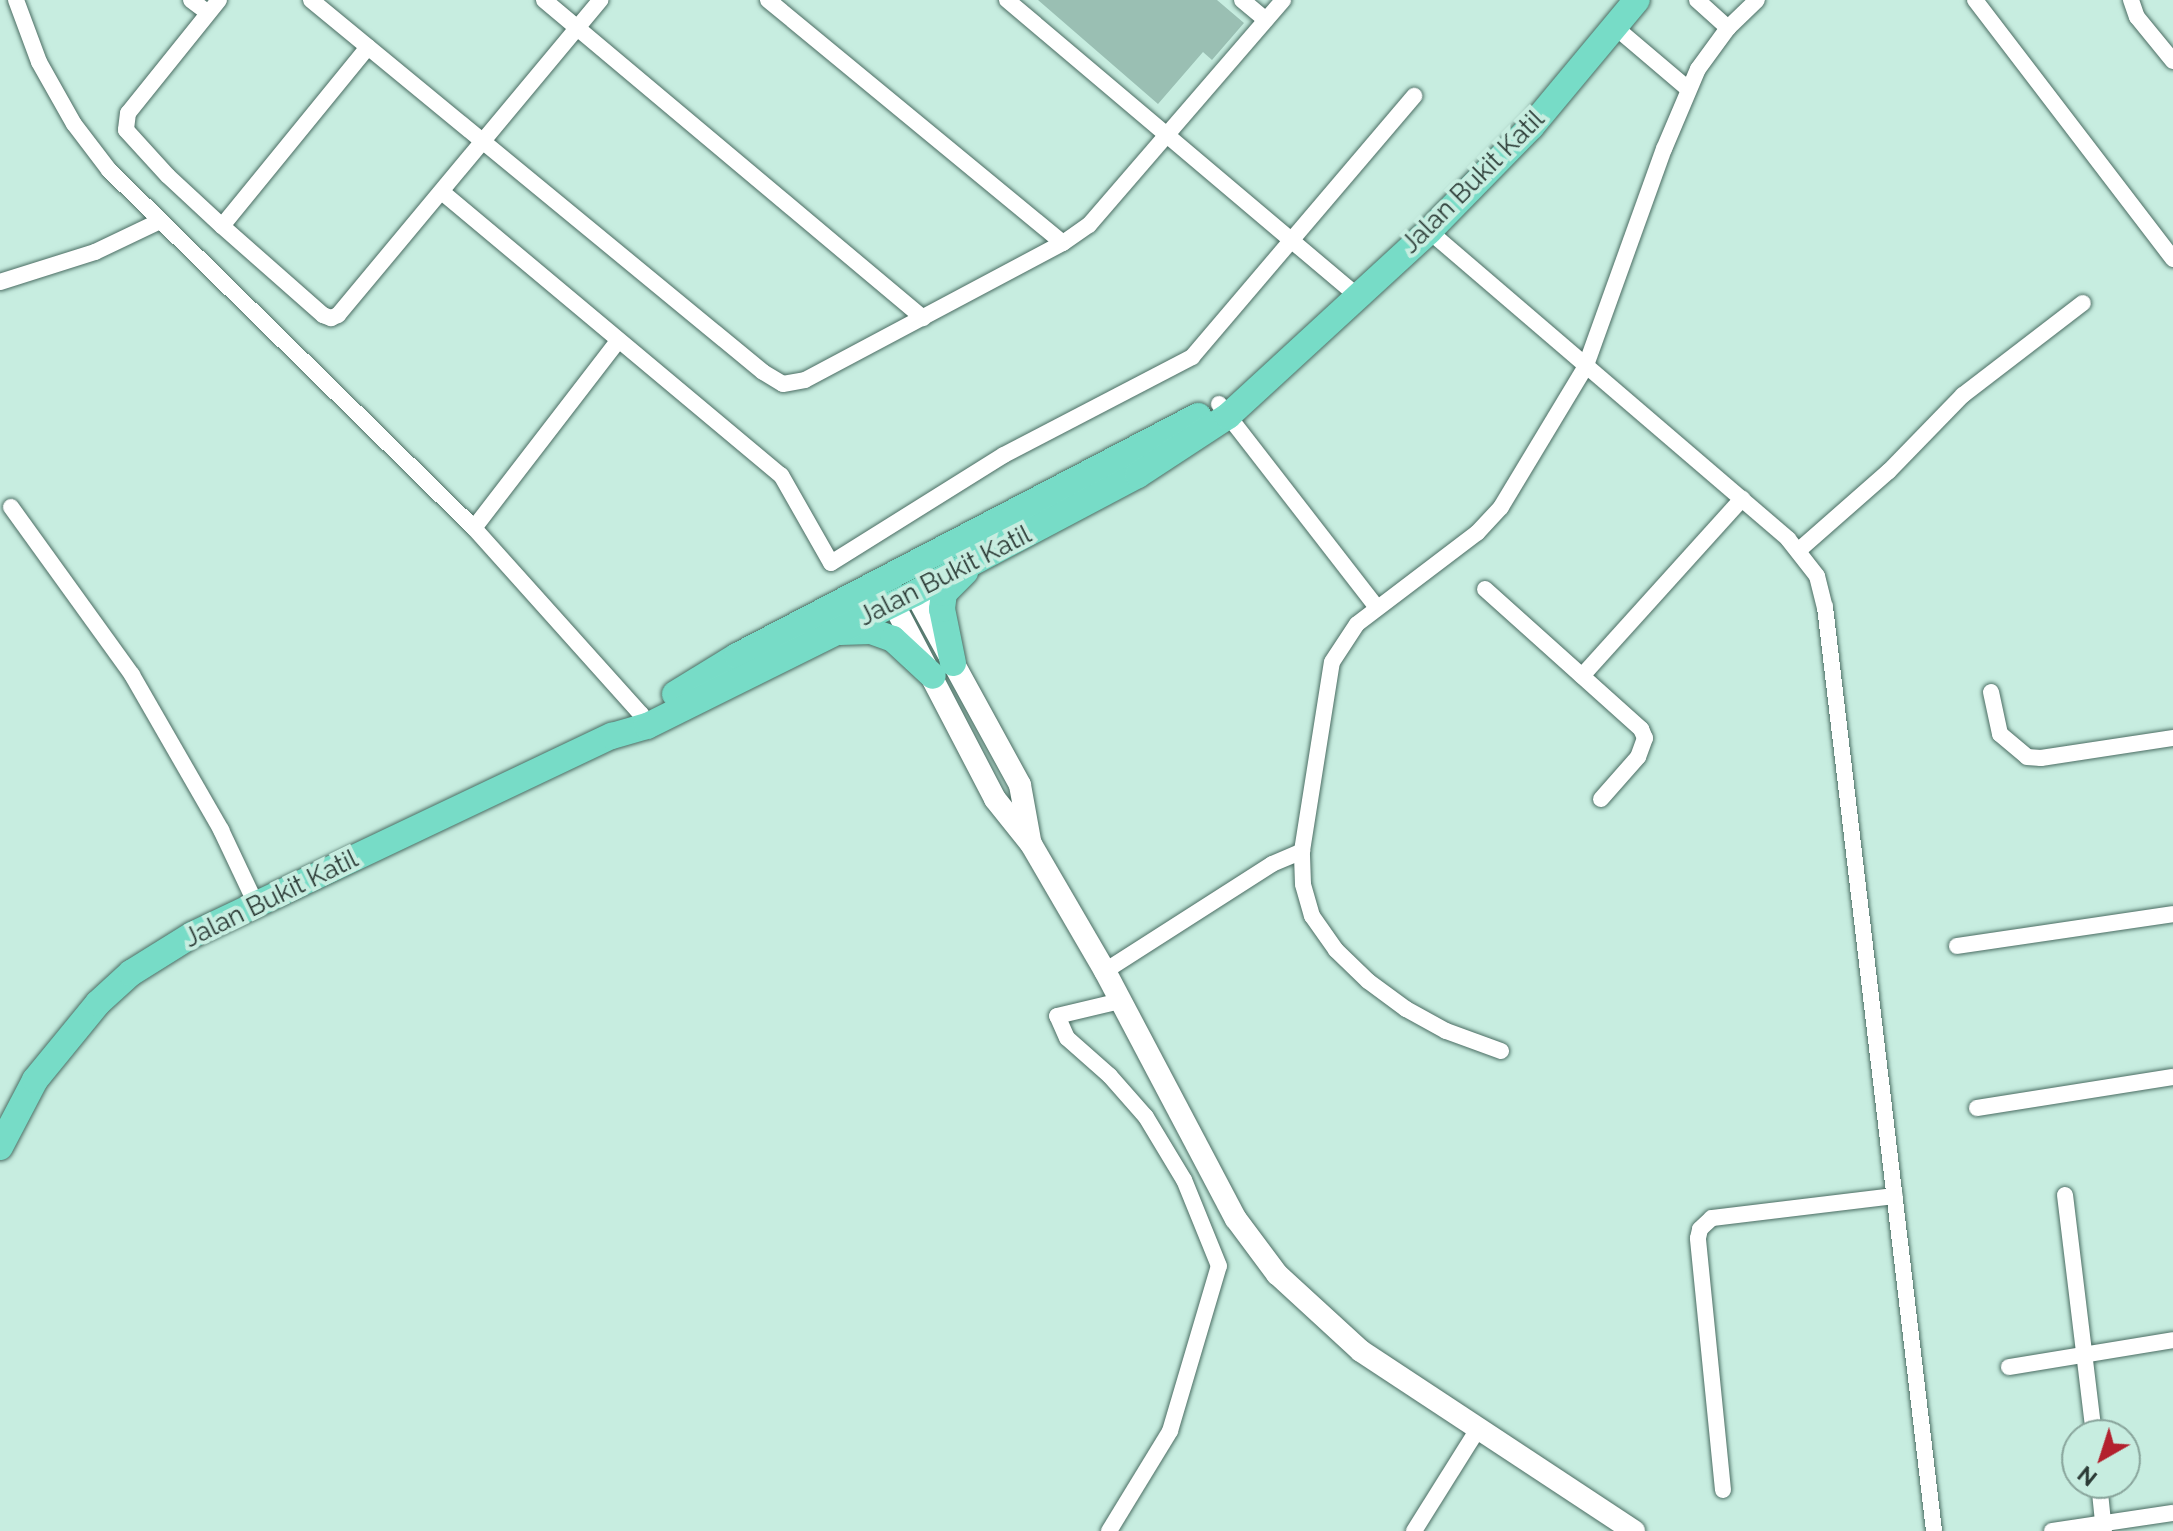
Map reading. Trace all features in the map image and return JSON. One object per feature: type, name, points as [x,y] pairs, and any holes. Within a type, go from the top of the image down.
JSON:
[{"type":"main road","name":"Jalan Bukit Katil","points":[[0,1147],[35,1080],[98,1003],[131,973],[192,935],[831,634],[1138,475],[1259,384],[1429,231],[1531,127],[1637,0]]},
{"type":"main road","name":"Jalan Bukit Katil","points":[[644,720],[737,656],[1171,432],[1223,410]]},
{"type":"main road","points":[[943,670],[944,593],[956,578],[1005,546]]},
{"type":"main road","points":[[846,600],[903,595],[936,553]]},
{"type":"main road","points":[[831,634],[856,629],[893,639],[943,670]]},
{"type":"street","points":[[16,0],[39,62],[74,124],[109,170],[474,528],[644,720]]},
{"type":"street","points":[[191,0],[214,7],[125,120],[132,140],[222,226],[323,315],[331,318],[338,315],[600,0]]},
{"type":"street","points":[[311,0],[763,372],[783,384],[805,380],[923,318],[1063,243],[1102,214],[1283,0]]},
{"type":"street","points":[[544,0],[923,318]]},
{"type":"street","points":[[768,0],[1063,243]]},
{"type":"street","points":[[1007,0],[1356,295]]},
{"type":"street","points":[[1242,0],[1266,20]]},
{"type":"street","points":[[1697,0],[1728,28]]},
{"type":"street","points":[[1501,1051],[1446,1031],[1406,1009],[1368,981],[1336,950],[1312,916],[1303,884],[1302,851],[1332,662],[1357,624],[1477,533],[1501,507],[1585,368],[1698,69],[1728,28],[1757,0]]},
{"type":"street","points":[[1975,0],[2173,259]]},
{"type":"street","points":[[2131,0],[2137,17],[2173,61]]},
{"type":"street","points":[[1615,27],[1688,89]]},
{"type":"street","points":[[222,226],[368,47]]},
{"type":"street","points":[[442,192],[781,475],[831,563],[1004,455],[1192,357],[1414,96]]},
{"type":"street","points":[[0,282],[95,252],[160,221]]},
{"type":"street","points":[[1429,231],[1585,368],[1742,499],[1799,550],[1817,576],[1825,607],[1934,1531]]},
{"type":"street","points":[[1799,550],[1889,471],[1963,395],[2083,303]]},
{"type":"street","points":[[474,528],[619,340]]},
{"type":"street","points":[[1223,410],[1377,608]]},
{"type":"street","points":[[1582,676],[1742,499]]},
{"type":"street","points":[[11,507],[132,675],[221,830],[256,904]]},
{"type":"street","points":[[1485,589],[1641,729],[1645,738],[1638,757],[1601,799]]},
{"type":"street","points":[[903,595],[943,670],[995,799],[1031,844],[1105,971],[1236,1219],[1277,1274],[1361,1351],[1634,1531]]},
{"type":"street","points":[[1991,692],[2000,734],[2027,757],[2041,758],[2173,738]]},
{"type":"street","points":[[1105,971],[1272,864],[1302,851]]},
{"type":"street","points":[[1957,946],[2173,914]]},
{"type":"street","points":[[1109,1531],[1170,1431],[1219,1266],[1184,1180],[1146,1117],[1061,1029],[1057,1016],[1120,1001]]},
{"type":"street","points":[[1977,1108],[2173,1077]]},
{"type":"street","points":[[2065,1195],[2092,1419]]},
{"type":"street","points":[[1723,1490],[1698,1238],[1700,1229],[1712,1218],[1895,1196]]},
{"type":"street","points":[[2009,1367],[2173,1340]]},
{"type":"street","points":[[1414,1531],[1478,1429]]},
{"type":"street","points":[[2100,1499],[2103,1527]]},
{"type":"street","points":[[2052,1531],[2103,1527],[2173,1513]]},
{"type":"building","points":[[1038,0],[1217,0],[1244,23],[1212,60],[1203,52],[1158,104]]}]
